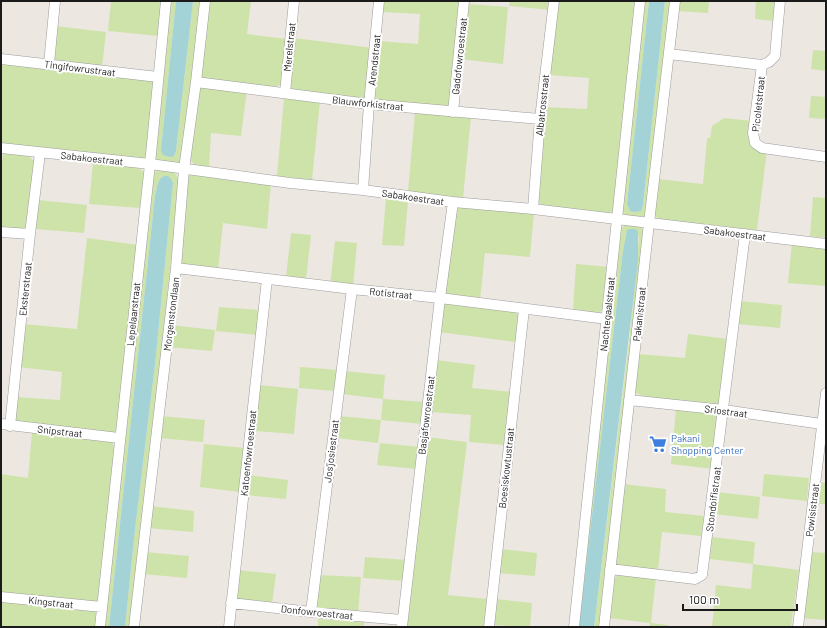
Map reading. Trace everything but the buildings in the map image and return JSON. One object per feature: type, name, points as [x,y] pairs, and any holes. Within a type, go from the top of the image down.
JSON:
[{"type":"street","points":[[49,64],[56,1]]},
{"type":"street","name":"Lepelaarstraat","points":[[100,627],[166,1]]},
{"type":"street","name":"Morgenstondlaan","points":[[134,627],[176,268],[184,169],[205,1]]},
{"type":"street","name":"Merelstraat","points":[[285,93],[294,1]]},
{"type":"street","name":"Arendstraat","points":[[363,190],[369,104],[379,1]]},
{"type":"street","name":"Gadofowroestraat","points":[[453,112],[464,1]]},
{"type":"street","name":"Albatrosstraat","points":[[533,208],[540,119],[554,1]]},
{"type":"street","name":"Nachtegaalstraat","points":[[574,627],[640,1]]},
{"type":"street","name":"Pakanistraat","points":[[604,627],[675,1]]},
{"type":"street","name":"Picoletstraat","points":[[669,54],[762,65],[769,62],[774,56],[780,1]]},
{"type":"street","name":"Tingifowrustraat","points":[[1,59],[158,77]]},
{"type":"street","name":"Picoletstraat","points":[[762,65],[753,133],[755,143],[762,148],[826,157]]},
{"type":"street","name":"Blauwforkistraat","points":[[196,82],[369,104],[540,119]]},
{"type":"street","name":"Sabakoestraat","points":[[1,148],[150,164],[290,183],[363,190],[453,202],[533,208],[826,244]]},
{"type":"street","name":"Eksterstraat","points":[[6,425],[40,152]]},
{"type":"street","name":"Basjafowroestraat","points":[[402,624],[440,298],[453,202]]},
{"type":"street","points":[[1,232],[30,234]]},
{"type":"street","name":"Stondoifistraat","points":[[610,569],[695,579],[702,575],[745,234]]},
{"type":"street","name":"Rotistraat","points":[[176,268],[440,298],[607,319]]},
{"type":"street","name":"Katoenfowroestraat","points":[[229,627],[267,279]]},
{"type":"street","name":"Jos'josiestraat","points":[[311,612],[352,289]]},
{"type":"street","name":"Boesiskowtustraat","points":[[489,627],[524,309]]},
{"type":"street","name":"Powisistraat","points":[[798,627],[826,393]]},
{"type":"street","name":"Sriostraat","points":[[629,400],[724,410],[822,424]]},
{"type":"street","name":"Snipstraat","points":[[6,425],[119,438]]},
{"type":"street","name":"Kingstraat","points":[[1,597],[102,607]]},
{"type":"street","name":"Donfowroestraat","points":[[231,603],[402,624]]},
{"type":"green space","points":[[111,1],[163,1],[159,36],[108,31]]},
{"type":"green space","points":[[169,1],[176,1],[161,150],[174,156],[176,151],[193,1],[201,1],[182,160],[179,164],[159,161],[155,157]]},
{"type":"green space","points":[[207,1],[251,1],[247,34],[287,39],[282,81],[280,85],[274,87],[203,79],[199,75]]},
{"type":"green space","points":[[382,1],[461,1],[451,104],[448,107],[375,100],[378,41],[418,44],[420,14],[381,12]]},
{"type":"green space","points":[[510,1],[552,1],[551,10],[509,6]]},
{"type":"green space","points":[[557,1],[637,1],[614,210],[610,213],[544,206],[537,200],[544,107],[587,109],[589,78],[549,75]]},
{"type":"green space","points":[[642,1],[649,1],[627,204],[630,211],[633,212],[643,205],[665,1],[671,1],[646,215],[634,217],[622,212]]},
{"type":"green space","points":[[677,1],[709,1],[708,13],[676,11]]},
{"type":"green space","points":[[756,1],[778,1],[776,21],[755,19]]},
{"type":"green space","points":[[467,4],[508,7],[503,64],[460,59]]},
{"type":"green space","points":[[55,26],[106,32],[102,67],[56,62],[53,59]]},
{"type":"green space","points":[[294,38],[373,48],[368,95],[363,100],[293,91],[290,86]]},
{"type":"green space","points":[[813,50],[826,51],[826,71],[811,69]]},
{"type":"green space","points":[[1,62],[153,80],[155,87],[148,154],[143,159],[1,144]]},
{"type":"green space","points":[[202,86],[247,90],[241,136],[211,133],[209,167],[195,166],[190,159],[198,90]]},
{"type":"green space","points":[[811,96],[826,97],[826,119],[809,118]]},
{"type":"green space","points":[[284,98],[320,101],[312,180],[277,176]]},
{"type":"green space","points":[[415,112],[471,117],[463,198],[408,192]]},
{"type":"green space","points":[[724,118],[753,121],[752,130],[767,150],[757,230],[659,219],[654,213],[658,179],[703,184],[707,138],[710,138],[712,126]]},
{"type":"green space","points":[[3,153],[25,155],[32,159],[35,163],[26,227],[20,229],[1,227],[1,168]]},
{"type":"green space","points":[[93,162],[136,167],[144,172],[140,208],[89,204]]},
{"type":"green space","points":[[161,170],[176,174],[179,185],[132,627],[125,627],[155,364],[173,183],[164,176],[159,182],[155,196],[109,627],[102,627],[153,174]]},
{"type":"green space","points":[[191,174],[271,183],[267,229],[223,223],[218,270],[181,265],[186,179]]},
{"type":"green space","points":[[813,197],[826,198],[826,238],[810,236]]},
{"type":"green space","points":[[386,199],[408,201],[404,246],[382,245]]},
{"type":"green space","points":[[38,200],[87,205],[84,233],[35,229]]},
{"type":"green space","points":[[457,206],[534,213],[530,257],[485,253],[480,300],[446,294],[444,291]]},
{"type":"green space","points":[[626,224],[635,225],[642,228],[645,234],[601,627],[594,627],[630,334],[639,237],[627,230],[623,251],[579,627],[576,627],[621,229]]},
{"type":"green space","points":[[291,233],[311,235],[306,279],[286,277]]},
{"type":"green space","points":[[87,238],[138,245],[118,427],[112,434],[19,422],[14,418],[16,397],[60,400],[62,372],[19,367],[23,324],[77,329]]},
{"type":"green space","points":[[335,241],[357,243],[353,288],[330,285]]},
{"type":"green space","points":[[792,243],[826,246],[826,286],[788,283]]},
{"type":"green space","points":[[576,264],[610,267],[605,308],[598,313],[573,309]]},
{"type":"green space","points":[[739,301],[782,305],[780,328],[737,324]]},
{"type":"green space","points":[[446,303],[516,311],[519,321],[515,342],[439,332],[444,306]]},
{"type":"green space","points":[[219,307],[261,310],[258,335],[216,331]]},
{"type":"green space","points":[[170,325],[215,330],[212,351],[168,347]]},
{"type":"green space","points":[[688,334],[729,339],[719,405],[645,397],[636,393],[634,389],[638,354],[685,358]]},
{"type":"green space","points":[[436,360],[475,365],[472,388],[512,392],[505,445],[469,442],[471,415],[430,412]]},
{"type":"green space","points":[[300,367],[339,370],[336,391],[299,388]]},
{"type":"green space","points":[[344,371],[385,375],[383,399],[342,394]]},
{"type":"green space","points":[[259,385],[298,389],[294,434],[255,431]]},
{"type":"green space","points":[[383,399],[426,402],[423,424],[381,420]]},
{"type":"green space","points":[[676,409],[716,412],[718,416],[713,469],[671,464]]},
{"type":"green space","points":[[160,416],[205,420],[203,442],[159,438]]},
{"type":"green space","points":[[339,416],[381,420],[378,443],[337,438]]},
{"type":"green space","points":[[32,432],[112,442],[115,448],[100,598],[97,601],[93,602],[1,592],[1,474],[28,478]]},
{"type":"green space","points":[[427,437],[467,442],[448,595],[487,599],[484,627],[405,627]]},
{"type":"green space","points":[[380,443],[420,447],[417,469],[377,465]]},
{"type":"green space","points":[[204,444],[245,448],[239,492],[200,487]]},
{"type":"green space","points":[[764,474],[809,478],[807,501],[762,496]]},
{"type":"green space","points":[[247,475],[288,480],[286,499],[245,495]]},
{"type":"green space","points":[[817,482],[826,483],[826,504],[816,504]]},
{"type":"green space","points":[[623,484],[666,489],[665,512],[704,516],[701,536],[662,532],[658,571],[620,567],[617,564],[615,558]]},
{"type":"green space","points":[[717,492],[760,497],[758,519],[714,514]]},
{"type":"green space","points":[[150,506],[194,511],[193,532],[148,528]]},
{"type":"green space","points":[[712,537],[755,542],[753,564],[710,559]]},
{"type":"green space","points":[[501,549],[537,553],[535,576],[498,573]]},
{"type":"green space","points":[[145,552],[189,556],[187,578],[143,574]]},
{"type":"green space","points":[[809,552],[826,553],[826,620],[801,618]]},
{"type":"green space","points":[[365,557],[407,560],[405,581],[363,578]]},
{"type":"green space","points":[[753,564],[799,570],[791,627],[712,627],[716,585],[751,589]]},
{"type":"green space","points":[[238,570],[276,574],[272,604],[239,600],[236,596]]},
{"type":"green space","points":[[620,573],[656,577],[651,623],[668,625],[668,627],[650,627],[650,623],[609,618],[613,579]]},
{"type":"green space","points":[[318,575],[361,577],[358,614],[317,608]]},
{"type":"green space","points":[[495,599],[532,603],[530,627],[492,625]]},
{"type":"green space","points":[[1,601],[96,610],[98,616],[97,627],[1,627]]},
{"type":"green space","points":[[318,619],[364,622],[364,627],[318,627]]},
{"type":"water","points":[[176,1],[193,1],[176,151],[174,156],[170,157],[163,155],[161,150]]},
{"type":"water","points":[[649,1],[665,1],[643,205],[641,211],[633,212],[630,211],[627,204]]},
{"type":"water","points":[[164,176],[168,176],[173,183],[155,364],[125,627],[109,627],[155,196],[160,179]]},
{"type":"water","points":[[636,229],[638,232],[638,261],[594,627],[579,627],[623,251],[627,230]]},
{"type":"place","name":"Pakani Shopping Center","points":[[658,444]]}]
